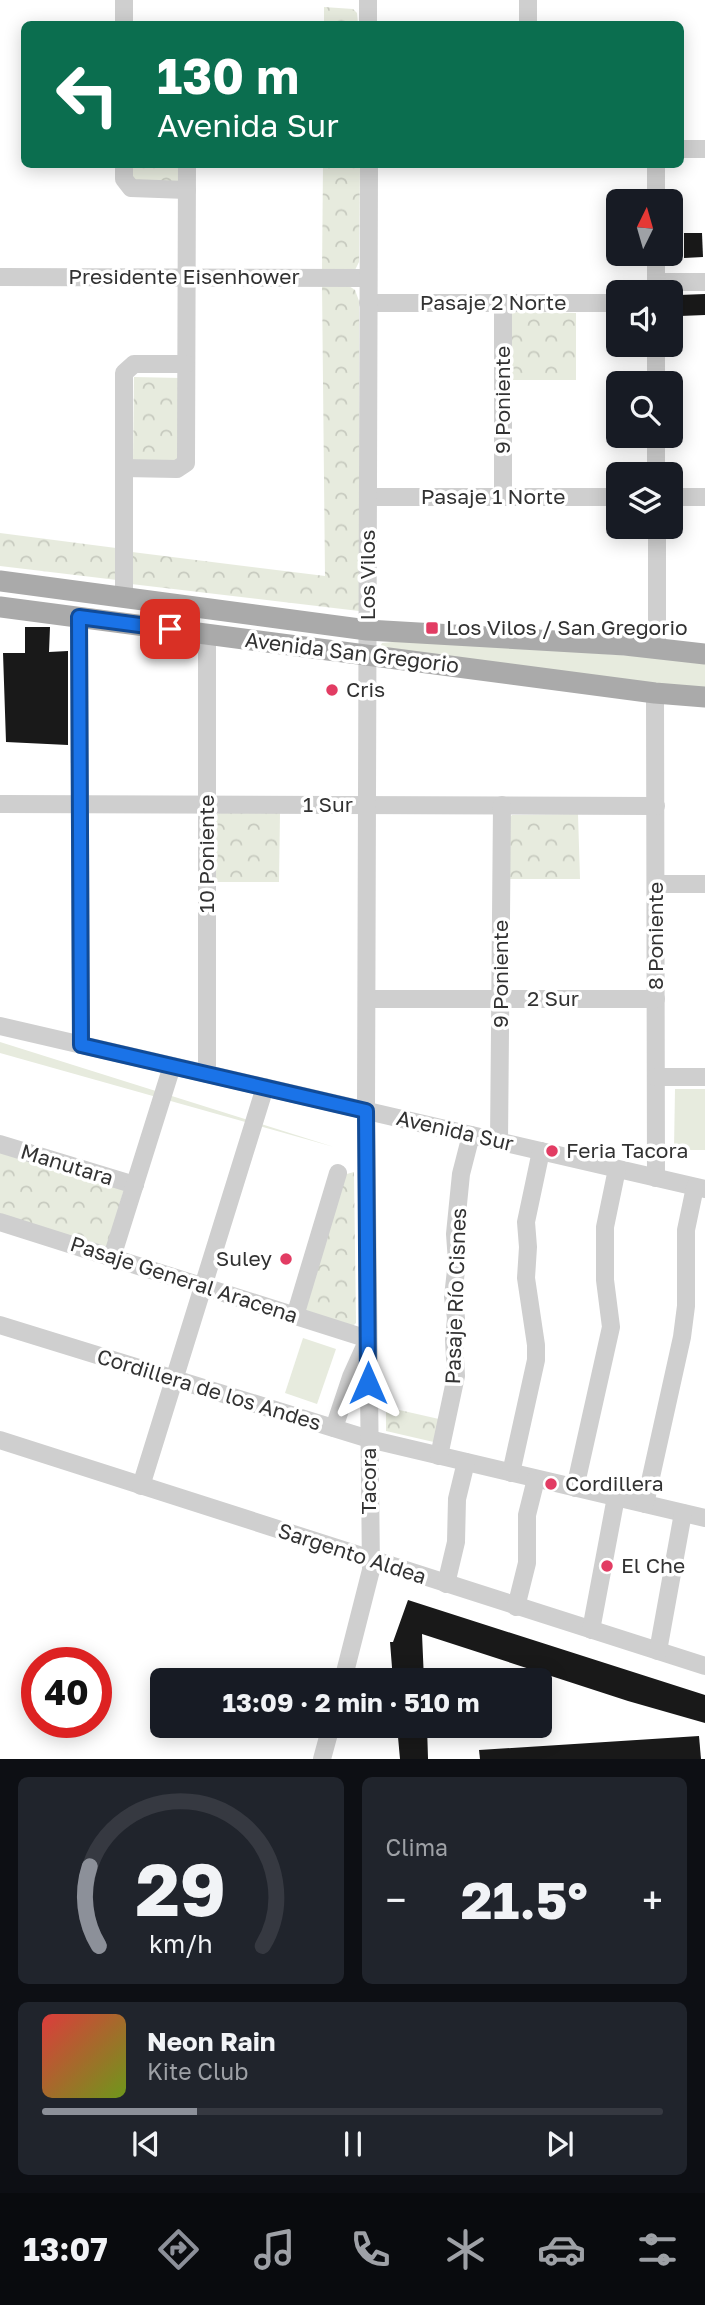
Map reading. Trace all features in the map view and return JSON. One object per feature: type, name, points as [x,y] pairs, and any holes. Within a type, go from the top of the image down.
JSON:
[{"type":"main road","name":"Avenida San Gregorio","points":[[0,581],[368,630],[657,648],[705,654]]},
{"type":"main road","name":"Avenida San Gregorio","points":[[0,607],[655,693],[705,697]]},
{"type":"street","points":[[124,0],[124,21]]},
{"type":"street","points":[[368,0],[368,21]]},
{"type":"street","points":[[528,0],[528,21]]},
{"type":"street","points":[[684,149],[705,149]]},
{"type":"street","points":[[124,168],[124,179],[131,188],[187,190]]},
{"type":"street","points":[[124,468],[177,469],[186,463],[187,168]]},
{"type":"street","name":"Los Vilos","points":[[366,1111],[369,168]]},
{"type":"street","points":[[656,168],[656,189]]},
{"type":"street","name":"Presidente Eisenhower","points":[[0,277],[368,278]]},
{"type":"street","points":[[683,284],[705,282]]},
{"type":"street","name":"Pasaje 2 Norte","points":[[368,303],[606,303]]},
{"type":"street","name":"9 Poniente","points":[[503,303],[503,497]]},
{"type":"street","points":[[124,597],[126,369],[134,364],[186,364]]},
{"type":"street","name":"Pasaje 1 Norte","points":[[368,497],[606,497]]},
{"type":"street","points":[[683,497],[705,497]]},
{"type":"street","points":[[657,539],[657,648]]},
{"type":"street","points":[[79,617],[81,1045]]},
{"type":"street","name":"10 Poniente","points":[[207,634],[207,1074]]},
{"type":"street","name":"8 Poniente","points":[[655,693],[656,1178]]},
{"type":"street","name":"1 Sur","points":[[0,804],[656,806]]},
{"type":"street","name":"9 Poniente","points":[[499,1142],[502,805]]},
{"type":"street","points":[[656,884],[705,884]]},
{"type":"street","name":"2 Sur","points":[[367,999],[656,999]]},
{"type":"street","name":"Avenida Sur","points":[[0,1026],[700,1188]]},
{"type":"street","points":[[112,1257],[172,1066]]},
{"type":"street","points":[[656,1077],[705,1077]]},
{"type":"street","points":[[141,1486],[265,1087]]},
{"type":"street","name":"Tacora","points":[[346,1668],[371,1576],[366,1111]]},
{"type":"street","name":"Pasaje Río Cisnes","points":[[439,1456],[456,1376],[456,1318],[453,1297],[457,1261],[455,1234],[461,1174],[471,1135]]},
{"type":"street","name":"Manutara","points":[[0,1144],[135,1185]]},
{"type":"street","points":[[511,1473],[536,1360],[526,1278],[526,1222],[541,1151]]},
{"type":"street","points":[[575,1488],[611,1327],[605,1280],[605,1227],[617,1169]]},
{"type":"street","points":[[295,1316],[338,1173]]},
{"type":"street","points":[[645,1504],[684,1322],[686,1230],[700,1188]]},
{"type":"street","name":"Pasaje General Aracena","points":[[0,1222],[368,1339]]},
{"type":"street","name":"Cordillera de los Andes","points":[[0,1325],[369,1439],[705,1518]]},
{"type":"street","points":[[334,1428],[351,1377],[368,1339]]},
{"type":"street","name":"Sargento Aldea","points":[[0,1440],[705,1666]]},
{"type":"street","points":[[446,1584],[456,1542],[457,1499],[466,1462]]},
{"type":"street","points":[[516,1607],[525,1571],[527,1515],[536,1479]]},
{"type":"street","points":[[591,1630],[616,1497]]},
{"type":"street","points":[[658,1651],[683,1513]]},
{"type":"street","points":[[322,1759],[328,1738]]},
{"type":"green space","points":[[324,7],[353,9],[357,13],[358,21],[324,21]]},
{"type":"green space","points":[[129,168],[182,168],[180,181],[133,183]]},
{"type":"green space","points":[[323,168],[360,168],[359,262],[355,270],[322,273]]},
{"type":"green space","points":[[322,284],[349,286],[355,290],[359,301],[359,611],[131,584],[132,552],[325,576]]},
{"type":"green space","points":[[512,312],[576,313],[576,380],[512,380]]},
{"type":"green space","points":[[134,377],[181,378],[179,462],[133,462]]},
{"type":"green space","points":[[0,533],[116,548],[117,580],[0,566]]},
{"type":"green space","points":[[411,640],[662,658],[705,664],[705,690],[380,647],[382,643]]},
{"type":"green space","points":[[220,812],[280,813],[279,882],[216,882],[216,815]]},
{"type":"green space","points":[[578,814],[580,879],[509,879],[508,819],[512,815]]},
{"type":"green space","points":[[0,1042],[334,1147],[0,1053]]},
{"type":"green space","points":[[675,1089],[705,1089],[705,1150],[674,1150]]},
{"type":"green space","points":[[0,1150],[124,1189],[107,1248],[0,1215]]},
{"type":"green space","points":[[354,1172],[356,1323],[352,1327],[300,1310],[343,1175]]},
{"type":"green space","points":[[303,1338],[336,1349],[317,1404],[285,1393]]},
{"type":"green space","points":[[386,1407],[439,1419],[438,1443],[386,1431]]},
{"type":"building","points":[[684,233],[702,233],[703,257],[684,258]]},
{"type":"building","points":[[705,294],[705,315],[683,316],[683,295]]},
{"type":"building","points":[[25,627],[50,627],[49,652],[68,651],[68,745],[6,742],[3,653],[25,653]]},
{"type":"building","points":[[408,1600],[705,1695],[705,1723],[552,1676],[552,1668],[527,1668],[422,1634],[423,1668],[392,1668],[390,1642],[393,1642]]},
{"type":"building","points":[[699,1736],[701,1759],[480,1759],[479,1750]]},
{"type":"building","points":[[398,1738],[427,1738],[428,1759],[400,1759]]},
{"type":"place","name":"Los Vilos / San Gregorio","points":[[432,628]]},
{"type":"place","name":"Cris","points":[[332,690]]},
{"type":"place","name":"Feria Tacora","points":[[552,1151]]},
{"type":"place","name":"Suley","points":[[286,1259]]},
{"type":"place","name":"Cordillera","points":[[551,1484]]},
{"type":"place","name":"El Che","points":[[607,1566]]},
{"type":"route","points":[[170,629],[79,617],[81,1045],[366,1111],[368,1383]]}]
